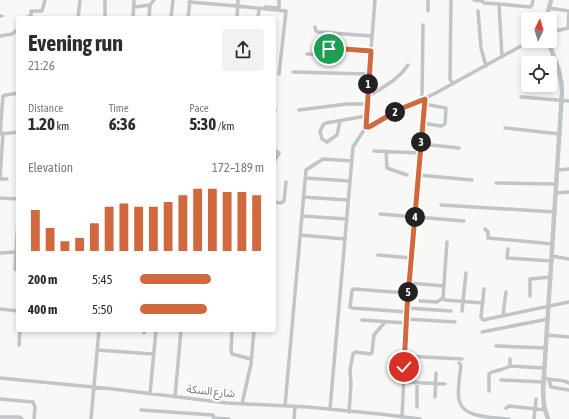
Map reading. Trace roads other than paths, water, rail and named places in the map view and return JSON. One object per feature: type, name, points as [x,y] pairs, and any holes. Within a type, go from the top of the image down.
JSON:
[{"type":"main road","points":[[548,12],[550,0]]},
{"type":"main road","points":[[548,419],[543,398],[543,380],[562,101],[562,84],[560,73],[551,48]]},
{"type":"street","points":[[31,16],[31,11],[42,11],[45,0]]},
{"type":"street","points":[[78,16],[80,0]]},
{"type":"street","points":[[105,0],[105,16]]},
{"type":"street","points":[[133,16],[134,0]]},
{"type":"street","points":[[149,16],[150,5],[154,0]]},
{"type":"street","points":[[171,16],[173,0]]},
{"type":"street","points":[[236,16],[238,0]]},
{"type":"street","points":[[261,8],[264,6],[279,8],[279,0]]},
{"type":"street","points":[[330,409],[353,146],[366,127],[375,0],[369,0]]},
{"type":"street","points":[[428,0],[428,11]]},
{"type":"street","points":[[451,0],[450,78],[453,84]]},
{"type":"street","points":[[474,0],[482,0],[484,3],[530,7],[533,0]]},
{"type":"street","points":[[188,16],[190,1],[286,11],[279,74]]},
{"type":"street","points":[[499,4],[502,56]]},
{"type":"street","points":[[134,7],[150,5]]},
{"type":"street","points":[[259,16],[261,8]]},
{"type":"street","points":[[549,8],[569,11],[569,28],[557,31]]},
{"type":"street","points":[[478,11],[481,48],[486,66]]},
{"type":"street","points":[[402,417],[406,321],[424,104],[423,26]]},
{"type":"street","points":[[316,27],[316,31],[318,32],[372,36]]},
{"type":"street","points":[[0,36],[12,34],[16,31]]},
{"type":"street","points":[[366,127],[369,127],[400,109],[453,84],[521,46]]},
{"type":"street","points":[[307,54],[326,55],[331,48],[371,51]]},
{"type":"street","points":[[367,97],[390,83],[404,72],[408,65]]},
{"type":"street","points":[[293,72],[369,74]]},
{"type":"street","points":[[7,179],[0,179],[3,96],[6,94],[16,93]]},
{"type":"street","points":[[521,97],[569,101]]},
{"type":"street","points":[[299,110],[348,104],[367,104]]},
{"type":"street","points":[[422,123],[441,126],[445,124],[446,108],[424,104]]},
{"type":"street","points":[[340,121],[337,135],[328,142],[322,139],[320,132],[323,125],[340,121],[366,116]]},
{"type":"street","points":[[505,128],[560,134]]},
{"type":"street","points":[[1,134],[16,132]]},
{"type":"street","points":[[421,144],[459,148]]},
{"type":"street","points":[[374,151],[420,153]]},
{"type":"street","points":[[386,151],[387,168],[407,175]]},
{"type":"street","points":[[285,406],[303,197],[307,169],[323,160],[352,161]]},
{"type":"street","points":[[558,170],[569,169]]},
{"type":"street","points":[[418,175],[472,180]]},
{"type":"street","points":[[305,178],[350,181]]},
{"type":"street","points":[[276,202],[281,203],[284,201],[286,182]]},
{"type":"street","points":[[496,183],[557,184]]},
{"type":"street","points":[[556,194],[569,192]]},
{"type":"street","points":[[303,197],[348,200]]},
{"type":"street","points":[[0,198],[16,199]]},
{"type":"street","points":[[441,205],[555,212]]},
{"type":"street","points":[[380,214],[464,221]]},
{"type":"street","points":[[302,216],[347,220]]},
{"type":"street","points":[[485,229],[488,232],[488,238],[553,244]]},
{"type":"street","points":[[300,235],[345,239]]},
{"type":"street","points":[[443,298],[447,242]]},
{"type":"street","points":[[508,249],[507,258],[552,261]]},
{"type":"street","points":[[0,253],[16,252]]},
{"type":"street","points":[[378,254],[411,258]]},
{"type":"street","points":[[552,256],[569,259]]},
{"type":"street","points":[[462,311],[466,273]]},
{"type":"street","points":[[530,296],[530,279],[551,277]]},
{"type":"street","points":[[409,283],[444,286]]},
{"type":"street","points":[[408,293],[354,289],[352,291],[350,305],[352,308],[451,311]]},
{"type":"street","points":[[484,289],[482,319],[569,302]]},
{"type":"street","points":[[503,315],[506,292]]},
{"type":"street","points":[[443,298],[445,300],[483,303]]},
{"type":"street","points":[[420,300],[437,302],[443,298]]},
{"type":"street","points":[[0,309],[16,310]]},
{"type":"street","points":[[482,332],[548,319]]},
{"type":"street","points":[[362,320],[385,322],[455,322]]},
{"type":"street","points":[[349,412],[351,384],[350,370],[353,354],[355,352],[367,354],[372,352],[374,335],[385,322]]},
{"type":"street","points":[[19,345],[20,332]]},
{"type":"street","points":[[91,419],[99,332]]},
{"type":"street","points":[[150,394],[156,332]]},
{"type":"street","points":[[175,397],[181,332]]},
{"type":"street","points":[[232,332],[232,354],[251,359]]},
{"type":"street","points":[[242,404],[251,359],[254,332]]},
{"type":"street","points":[[547,335],[569,337]]},
{"type":"street","points":[[496,346],[546,348]]},
{"type":"street","points":[[97,350],[153,354]]},
{"type":"street","points":[[405,356],[462,359]]},
{"type":"street","points":[[510,359],[510,366]]},
{"type":"street","points":[[459,363],[461,365],[459,398],[465,410],[477,416],[509,419]]},
{"type":"street","points":[[489,391],[490,373],[510,366],[544,368]]},
{"type":"street","points":[[435,397],[436,373]]},
{"type":"street","name":"شارع السكة","points":[[0,378],[242,404],[330,409],[420,419]]},
{"type":"street","points":[[501,380],[563,380],[569,383]]},
{"type":"street","points":[[549,380],[551,387],[569,390]]},
{"type":"street","points":[[403,382],[445,384]]},
{"type":"street","points":[[416,407],[417,382]]},
{"type":"street","points":[[0,399],[33,402],[35,407],[34,419]]},
{"type":"street","points":[[534,419],[536,399]]},
{"type":"street","points":[[506,408],[509,406],[545,410]]},
{"type":"street","points":[[294,408],[294,419]]},
{"type":"street","points":[[141,410],[213,415],[214,418],[229,419]]},
{"type":"street","points":[[0,417],[20,417],[22,419]]}]
